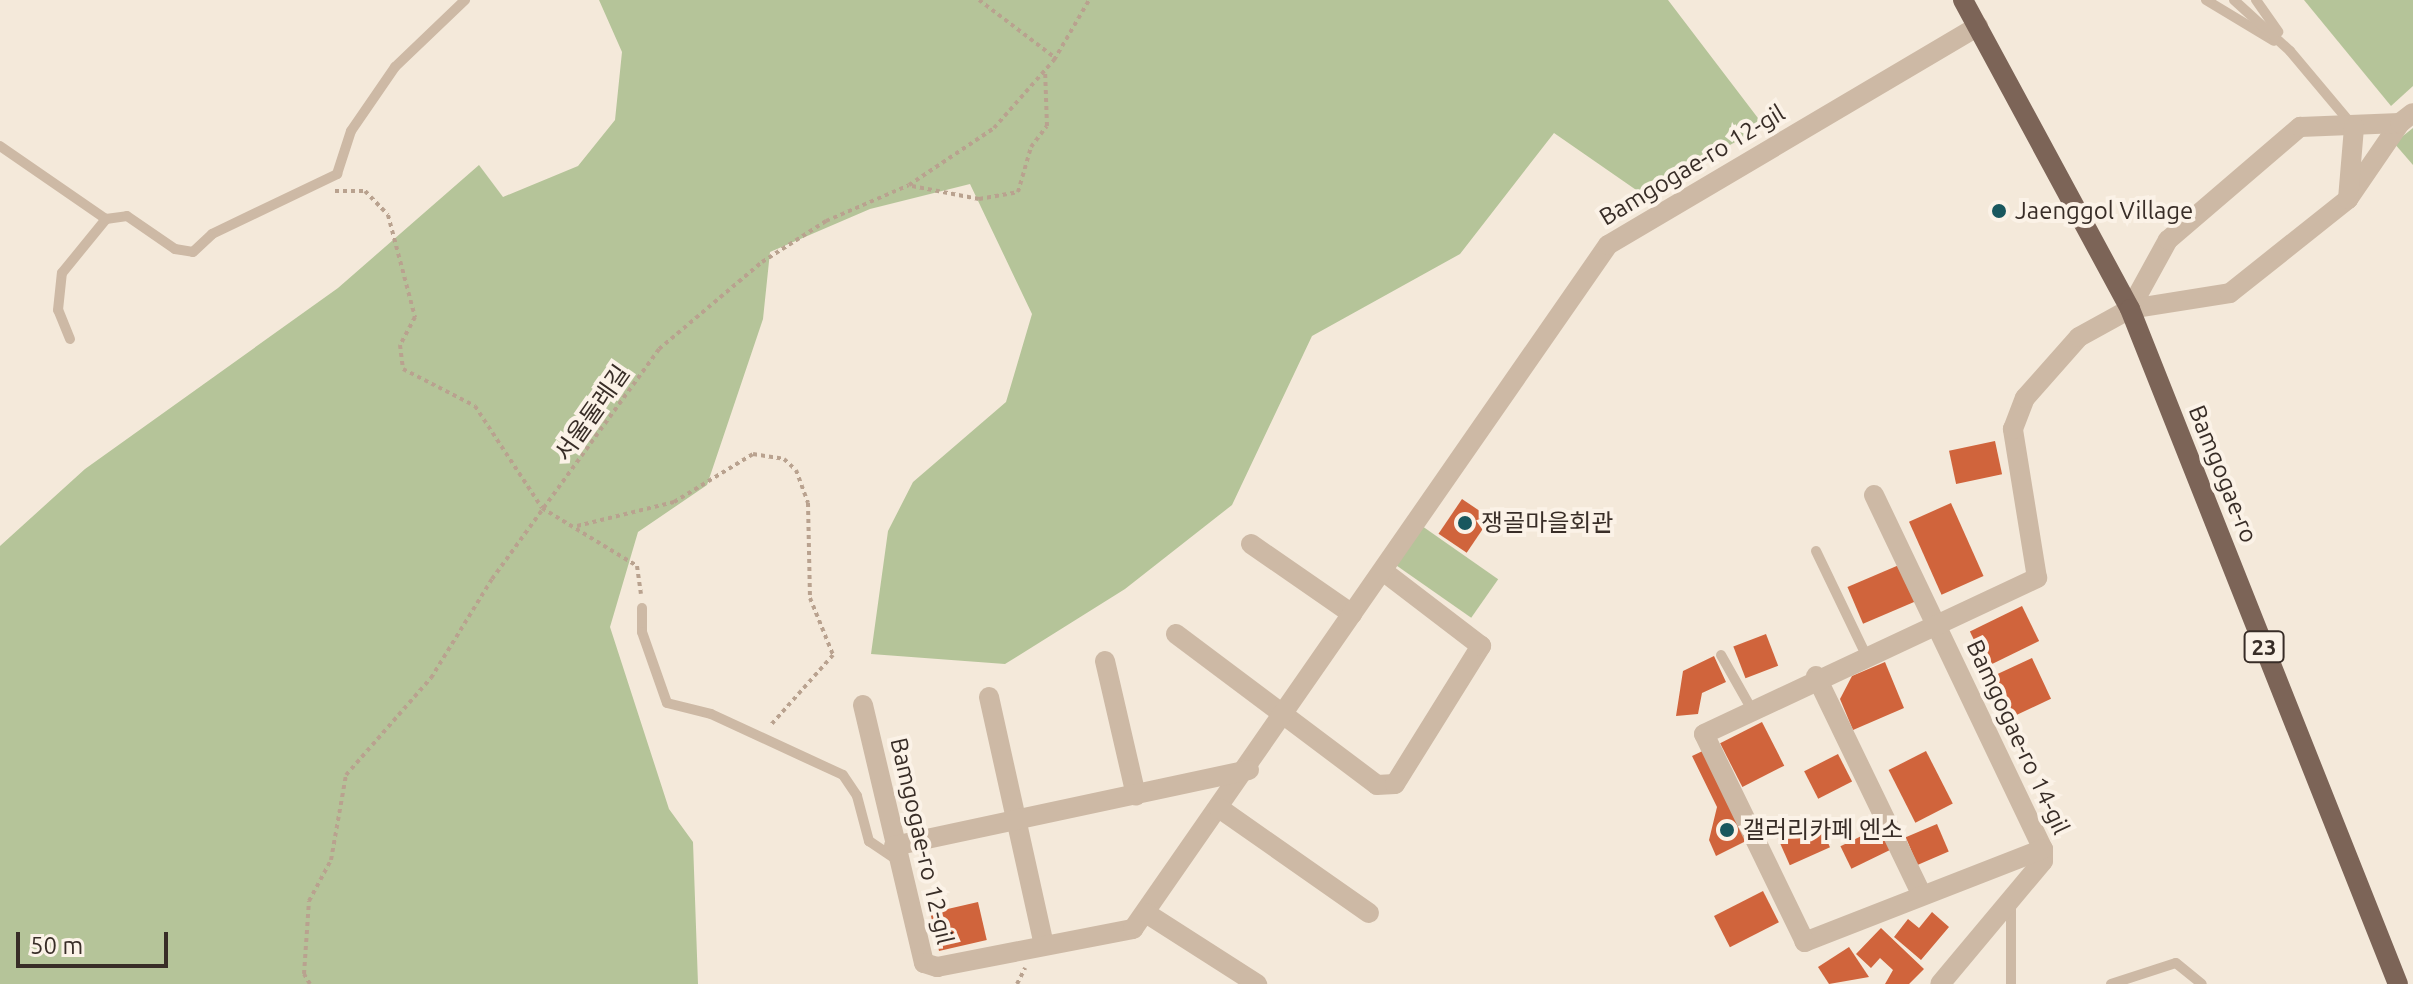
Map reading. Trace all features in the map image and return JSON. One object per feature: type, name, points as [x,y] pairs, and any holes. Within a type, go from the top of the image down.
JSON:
[{"type":"main road","name":"Bamgogae-ro","points":[[1963,0],[2130,309],[2398,984]]},
{"type":"street","name":"Bamgogae-ro 12-gil","points":[[863,705],[920,956],[929,966],[1133,929],[1249,770],[1352,614],[1608,245],[1978,26]]},
{"type":"street","points":[[2130,309],[2168,240],[2300,127],[2354,127],[2407,118]]},
{"type":"street","points":[[2130,309],[2230,293],[2348,199],[2407,118]]},
{"type":"street","points":[[2348,199],[2354,127]]},
{"type":"street","name":"Bamgogae-ro 14-gil","points":[[1922,895],[1805,942],[1705,744],[1709,727],[1865,653],[2037,578],[2016,412],[2071,342],[2130,309]]},
{"type":"street","name":"Bamgogae-ro 14-gil","points":[[1874,495],[2043,849],[2043,861],[2011,903],[1940,984]]},
{"type":"street","points":[[1251,544],[1352,614]]},
{"type":"street","points":[[1176,634],[1377,785],[1395,784],[1481,646],[1383,571]]},
{"type":"street","points":[[1105,661],[1136,795]]},
{"type":"street","points":[[1816,676],[1922,895],[2043,849]]},
{"type":"street","points":[[989,697],[1044,945]]},
{"type":"street","points":[[895,853],[1015,819],[1249,770]]},
{"type":"street","points":[[1219,808],[1369,913]]},
{"type":"street","points":[[1146,913],[1257,984]]},
{"type":"lane","points":[[0,146],[106,219],[127,216],[175,249],[193,252],[212,234],[309,192],[337,174],[351,131],[395,67],[465,0]]},
{"type":"lane","points":[[2206,0],[2290,51]]},
{"type":"lane","points":[[2234,0],[2290,51]]},
{"type":"lane","points":[[2256,0],[2290,51],[2354,127]]},
{"type":"lane","points":[[70,339],[58,310],[62,273],[106,219]]},
{"type":"lane","points":[[1816,551],[1865,653]]},
{"type":"lane","points":[[642,608],[642,632],[667,703],[760,736],[843,775],[857,796],[869,841],[895,853]]},
{"type":"lane","points":[[1721,655],[1751,708]]},
{"type":"lane","points":[[2011,903],[2011,984]]},
{"type":"lane","points":[[2111,984],[2176,963],[2202,984]]},
{"type":"path","points":[[979,0],[1054,60]]},
{"type":"path","name":"서울둘레길","points":[[310,984],[304,962],[309,901],[331,860],[346,775],[431,678],[659,349],[762,262],[826,221],[909,185],[994,128],[1054,60],[1089,0]]},
{"type":"path","points":[[909,185],[979,199],[1018,192],[1031,147],[1047,126],[1045,70]]},
{"type":"path","points":[[309,192],[365,191],[388,215],[415,317],[400,345],[403,369],[475,406],[517,478],[546,509],[637,566],[642,608]]},
{"type":"path","points":[[576,526],[674,502],[753,454],[784,459],[796,470],[808,503],[810,598],[833,655],[760,736]]},
{"type":"green space","points":[[599,0],[1668,0],[1764,126],[1642,194],[1554,133],[1460,254],[1312,336],[1232,505],[1125,589],[1005,664],[871,654],[888,531],[913,482],[1006,402],[1032,314],[970,184],[870,209],[770,252],[763,319],[707,485],[638,532],[610,627],[669,809],[693,842],[698,984],[0,984],[0,546],[85,469],[338,288],[479,165],[503,197],[578,166],[615,120],[622,52]]},
{"type":"green space","points":[[2304,0],[2413,0],[2413,86],[2391,106]]},
{"type":"green space","points":[[2413,128],[2413,165],[2394,143]]},
{"type":"green space","points":[[1422,526],[1498,579],[1471,618],[1395,565]]},
{"type":"building","points":[[1995,441],[2002,474],[1956,484],[1949,451]]},
{"type":"building","points":[[1462,499],[1490,518],[1467,553],[1439,534]]},
{"type":"building","points":[[1951,503],[1984,576],[1942,595],[1909,522]]},
{"type":"building","points":[[1899,565],[1915,602],[1863,624],[1847,587]]},
{"type":"building","points":[[2022,606],[2039,641],[1987,666],[1970,631]]},
{"type":"building","points":[[1766,634],[1778,666],[1746,678],[1733,647]]},
{"type":"building","points":[[1714,656],[1726,682],[1702,693],[1698,714],[1676,716],[1683,671]]},
{"type":"building","points":[[2032,658],[2051,699],[2011,717],[1992,677]]},
{"type":"building","points":[[1885,662],[1904,708],[1853,730],[1840,699],[1852,676]]},
{"type":"building","points":[[1762,722],[1784,766],[1742,787],[1720,743]]},
{"type":"building","points":[[1707,749],[1750,839],[1716,856],[1709,840],[1717,807],[1692,756]]},
{"type":"building","points":[[1926,751],[1953,804],[1915,823],[1889,770]]},
{"type":"building","points":[[1838,754],[1852,782],[1818,799],[1804,771]]},
{"type":"building","points":[[1817,818],[1830,847],[1790,865],[1777,836]]},
{"type":"building","points":[[1937,824],[1949,852],[1917,865],[1906,837]]},
{"type":"building","points":[[1880,827],[1891,849],[1851,869],[1840,846]]},
{"type":"building","points":[[1763,891],[1779,922],[1730,947],[1714,916]]},
{"type":"building","points":[[978,902],[987,940],[939,951],[930,913]]},
{"type":"building","points":[[1932,912],[1949,927],[1921,960],[1894,937],[1908,919],[1919,928]]},
{"type":"building","points":[[1881,928],[1924,969],[1909,984],[1885,984],[1893,970],[1880,958],[1871,968],[1856,954]]},
{"type":"building","points":[[1849,947],[1869,977],[1829,984],[1818,967]]},
{"type":"place","name":"Jaenggol Village","points":[[1999,211]]},
{"type":"place","name":"쟁골마을회관","points":[[1465,523]]},
{"type":"place","name":"갤러리카페 엔소","points":[[1727,830]]}]
